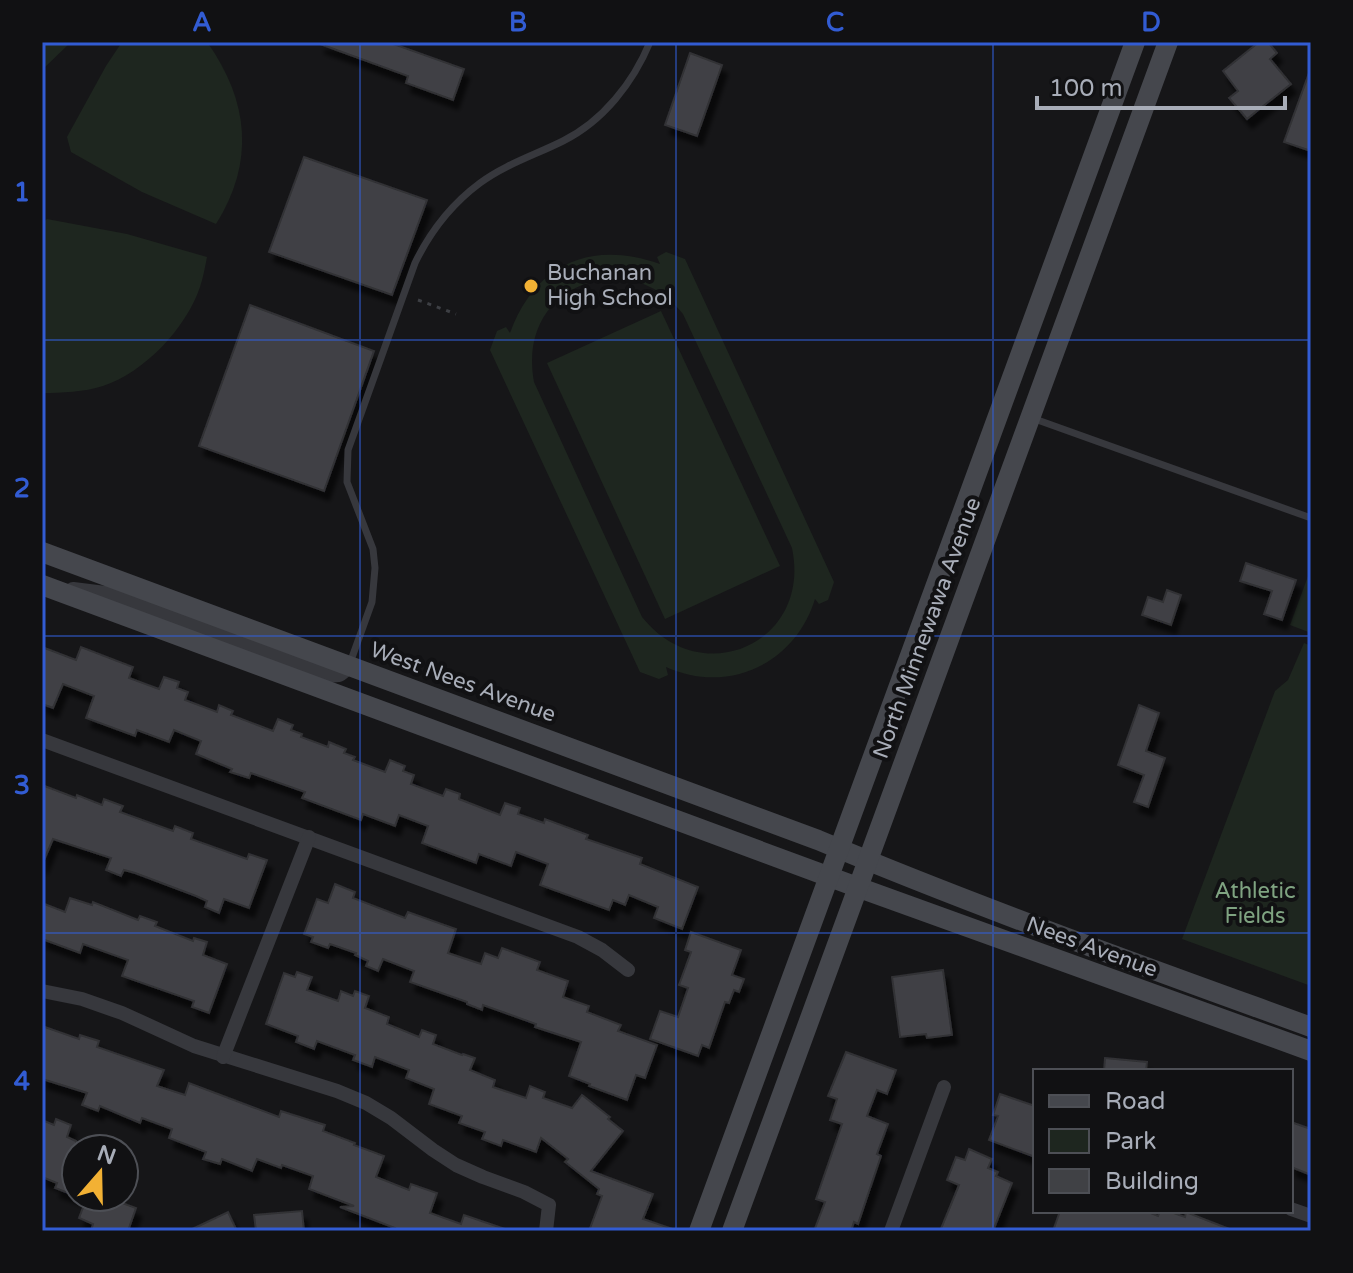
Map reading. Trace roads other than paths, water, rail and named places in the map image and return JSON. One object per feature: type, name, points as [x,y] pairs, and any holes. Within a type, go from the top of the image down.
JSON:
[{"type":"main road","name":"North Minnewawa Avenue","points":[[699,1231],[1135,42]]},
{"type":"main road","name":"North Minnewawa Avenue","points":[[732,1231],[1168,42]]},
{"type":"main road","points":[[1001,407],[1030,417]]},
{"type":"main road","name":"West Nees Avenue","points":[[42,552],[867,861]]},
{"type":"main road","points":[[46,587],[857,887]]},
{"type":"main road","name":"Nees Avenue","points":[[867,861],[1311,1027]]},
{"type":"main road","name":"Nees Avenue","points":[[857,887],[1311,1051]]},
{"type":"street","points":[[46,587],[113,596],[326,674],[339,673],[349,665]]},
{"type":"street","points":[[42,740],[578,937],[628,970]]},
{"type":"street","points":[[223,1057],[309,837]]},
{"type":"street","points":[[42,991],[82,999],[223,1057],[337,1091],[366,1103],[456,1165],[549,1205],[546,1231]]},
{"type":"street","points":[[891,1231],[944,1087]]},
{"type":"lane","points":[[349,665],[372,602],[375,568],[373,549],[347,482],[348,450],[423,246],[450,210],[481,182],[519,160],[563,141],[607,108],[634,75],[650,42]]},
{"type":"lane","points":[[1030,417],[1311,518]]},
{"type":"place","name":"Buchanan High School","points":[[531,286]]},
{"type":"park label","name":"Athletic Fields","points":[[1255,904]]}]
